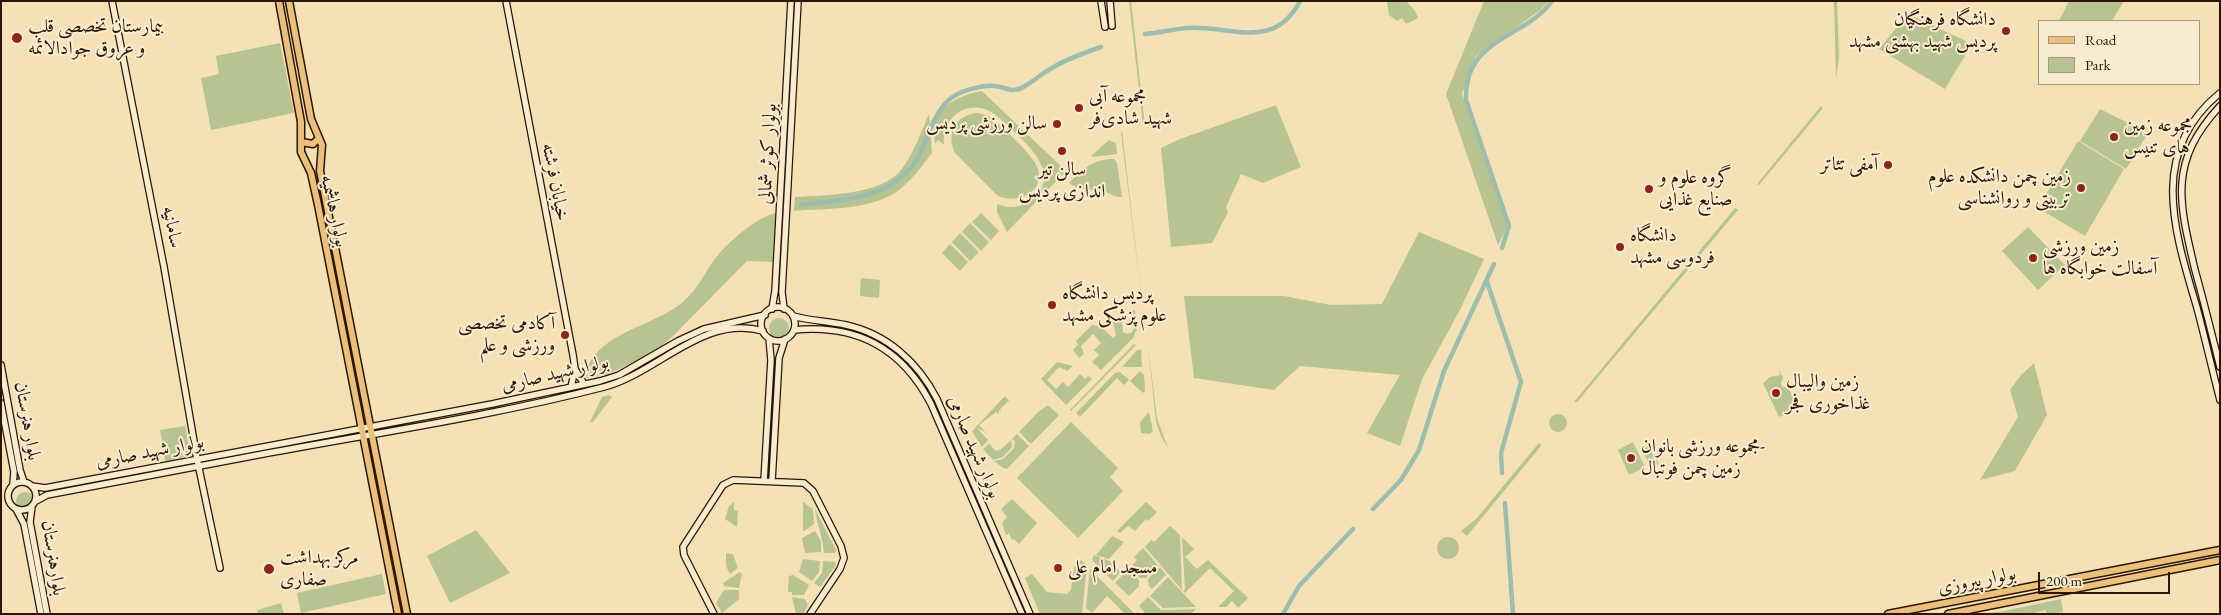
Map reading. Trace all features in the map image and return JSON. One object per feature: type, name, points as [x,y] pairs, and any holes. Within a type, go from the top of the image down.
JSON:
[{"type":"main road","name":"سامانیه","points":[[112,1],[164,267],[197,458],[220,568]]},
{"type":"main road","name":"بولوار هاشمیه","points":[[279,1],[301,122],[301,152],[311,173],[363,436]]},
{"type":"main road","name":"بولوار هاشمیه","points":[[289,1],[311,119],[322,145],[320,170],[372,435]]},
{"type":"main road","name":"خیابان فرشته","points":[[506,1],[575,369],[584,384]]},
{"type":"main road","name":"بولوار کوثر شمالی","points":[[784,309],[782,292],[794,12],[792,1]]},
{"type":"main road","name":"بولوار کوثر شمالی","points":[[772,309],[776,291],[794,12],[798,1]]},
{"type":"main road","points":[[1101,1],[1104,25],[1112,24],[1110,1]]},
{"type":"main road","points":[[2220,94],[2199,115],[2185,136],[2173,175],[2171,195],[2173,216],[2220,400]]},
{"type":"main road","points":[[2220,106],[2206,120],[2193,140],[2182,176],[2180,195],[2185,227],[2220,367]]},
{"type":"main road","points":[[301,142],[309,145],[319,138]]},
{"type":"main road","points":[[330,267],[339,265]]},
{"type":"main road","points":[[772,482],[779,358],[785,339],[794,330],[793,316],[784,309],[772,309],[765,314],[762,322],[763,331],[769,338],[777,341],[785,339]]},
{"type":"main road","points":[[2199,314],[2206,313]]},
{"type":"main road","name":"بولوار شهید صارمی","points":[[32,486],[45,488],[492,404],[584,384],[619,375],[678,340],[704,329],[765,314]]},
{"type":"main road","name":"بولوار شهید صارمی","points":[[793,316],[810,321],[830,322],[862,329],[899,350],[929,383],[958,444],[1030,614]]},
{"type":"main road","name":"بولوار شهید صارمی","points":[[34,504],[47,495],[372,435],[493,411],[622,382],[652,366],[675,350],[718,332],[746,326],[763,331]]},
{"type":"main road","name":"بولوار شهید صارمی","points":[[794,330],[810,328],[845,332],[860,336],[890,352],[923,387],[1022,614]]},
{"type":"main road","points":[[764,481],[771,360],[769,338]]},
{"type":"main road","name":"بلوار هنرستان","points":[[1,365],[20,470],[24,482]]},
{"type":"main road","name":"خیابان فرشته","points":[[571,387],[575,369]]},
{"type":"main road","name":"بلوار هنرستان","points":[[1,403],[14,472],[13,484]]},
{"type":"main road","points":[[492,404],[493,411]]},
{"type":"main road","points":[[372,435],[407,614]]},
{"type":"main road","points":[[363,436],[398,614]]},
{"type":"main road","points":[[951,448],[958,444]]},
{"type":"main road","points":[[714,614],[684,555],[683,547],[723,485],[732,480],[804,484],[810,486],[844,558],[840,569],[810,614]]},
{"type":"main road","points":[[1,494],[8,491],[13,484],[24,482],[32,486],[36,493],[34,504],[24,510],[1,505]]},
{"type":"main road","points":[[8,491],[8,499],[14,508]]},
{"type":"main road","name":"بلوارهنرستان","points":[[34,504],[30,522],[47,614]]},
{"type":"main road","name":"بلوارهنرستان","points":[[14,508],[24,524],[41,614]]},
{"type":"main road","name":"بولوار پیروزی","points":[[1888,614],[2220,550]]},
{"type":"main road","name":"بولوار پیروزی","points":[[1948,614],[2220,560]]},
{"type":"main road","points":[[390,580],[400,579]]},
{"type":"main road","points":[[1928,606],[1929,614]]},
{"type":"green space","points":[[1129,1],[1131,1],[1145,126],[1143,125]]},
{"type":"green space","points":[[1387,1],[1406,1],[1415,11],[1418,18],[1406,24],[1402,18],[1397,21],[1389,15]]},
{"type":"green space","points":[[1484,1],[1549,1],[1539,11],[1476,56],[1462,94],[1506,222],[1507,228],[1498,245],[1446,94]]},
{"type":"green space","points":[[1834,1],[1837,1],[1839,58],[1836,79]]},
{"type":"green space","points":[[2069,1],[2124,1],[2113,20],[2060,20]]},
{"type":"green space","points":[[1908,14],[1972,44],[1945,89],[1879,49]]},
{"type":"green space","points":[[280,43],[294,113],[211,130],[201,78],[219,74],[216,56]]},
{"type":"green space","points":[[982,91],[1066,171],[1007,232],[997,212],[997,204],[1007,207],[1020,206],[1033,199],[1042,188],[1044,176],[1041,165],[1025,142],[996,115],[977,107],[968,108],[953,117],[947,125],[944,134],[944,145],[938,140],[935,144],[934,128],[936,120],[945,107],[959,98]]},
{"type":"green space","points":[[1276,105],[1301,167],[1263,183],[1241,174],[1226,207],[1228,212],[1212,243],[1171,247],[1161,148],[1180,139]]},
{"type":"green space","points":[[1821,106],[1823,108],[1759,185],[1757,184]]},
{"type":"green space","name":"مجموعه زمین های تنیس","points":[[2100,109],[2148,133],[2126,169],[2080,141]]},
{"type":"green space","points":[[977,113],[984,114],[996,122],[1018,142],[1036,164],[1039,178],[1037,185],[1027,195],[1013,199],[998,196],[955,153],[952,146],[954,127],[963,117]]},
{"type":"green space","points":[[929,114],[932,153],[913,177],[899,190],[888,197],[862,205],[834,209],[794,211],[795,197],[852,192],[867,189],[892,178],[901,170],[910,157]]},
{"type":"green space","points":[[1122,132],[1142,300],[1121,133]]},
{"type":"green space","points":[[1109,140],[1116,143],[1117,154],[1091,156]]},
{"type":"green space","name":"زمین چمن دانشکده علوم تربیتی و روانشناسی","points":[[2078,141],[2124,169],[2085,236],[2038,208]]},
{"type":"green space","points":[[1114,159],[1117,163],[1122,197],[1102,191],[1081,189],[1069,183],[1079,173],[1094,163]]},
{"type":"green space","points":[[1735,208],[1738,210],[1577,402],[1574,402]]},
{"type":"green space","points":[[776,213],[774,262],[747,261],[655,352],[606,375],[587,378],[585,373],[592,359],[602,347],[628,331],[658,318],[684,301],[729,243],[753,224]]},
{"type":"green space","points":[[981,213],[999,231],[991,240],[972,222]]},
{"type":"green space","points":[[970,223],[989,242],[981,251],[962,232]]},
{"type":"green space","name":"زمین ورزشی آسفالت خوابگاه ها","points":[[2028,227],[2065,265],[2038,290],[2002,251]]},
{"type":"green space","points":[[1419,232],[1484,259],[1460,310],[1422,379],[1400,446],[1367,433],[1400,375],[1300,366],[1274,390],[1194,378],[1184,296],[1284,296],[1331,305],[1382,304]]},
{"type":"green space","points":[[960,233],[979,252],[970,261],[952,242]]},
{"type":"green space","points":[[950,244],[968,262],[960,271],[942,253]]},
{"type":"green space","points":[[861,278],[880,280],[879,298],[860,296]]},
{"type":"green space","points":[[1132,310],[1135,310],[1137,329],[1133,338],[1101,370],[1092,362],[1099,355],[1094,350],[1101,343],[1093,334],[1081,346],[1084,354],[1079,358],[1073,350],[1078,345],[1076,341],[1092,325],[1100,326],[1113,338],[1116,335],[1113,322],[1122,321],[1123,332],[1131,333],[1134,329]]},
{"type":"green space","points":[[775,318],[783,318],[789,324],[789,332],[783,338],[775,338],[769,332],[769,324]]},
{"type":"green space","points":[[1134,344],[1136,345],[1071,411],[1070,410]]},
{"type":"green space","points":[[1148,346],[1157,418],[1168,448],[1156,422]]},
{"type":"green space","points":[[1141,349],[1142,367],[1122,367],[1137,350]]},
{"type":"green space","points":[[1057,362],[1073,366],[1067,371],[1059,367],[1047,380],[1056,389],[1063,382],[1068,387],[1080,374],[1085,379],[1088,376],[1092,379],[1066,405],[1041,379]]},
{"type":"green space","points":[[2034,363],[2047,415],[2015,471],[1980,480],[2018,417],[2010,390],[2021,375]]},
{"type":"green space","name":"زمین والیبال غذاخوری فجر","points":[[1779,370],[1783,378],[1782,387],[1789,388],[1797,408],[1779,417],[1763,383],[1770,377],[1780,375]]},
{"type":"green space","points":[[1140,371],[1144,375],[1145,391],[1143,393],[1130,381]]},
{"type":"green space","points":[[1120,372],[1129,380],[1124,385],[1117,378],[1080,417],[1076,413],[1115,373]]},
{"type":"green space","points":[[609,395],[612,397],[593,422],[590,422],[602,397]]},
{"type":"green space","points":[[1005,396],[1009,401],[1000,409],[1002,411],[999,410],[999,414],[996,412],[979,425],[986,433],[976,427],[988,440],[982,447],[972,431]]},
{"type":"green space","points":[[1048,405],[1059,415],[1031,444],[1019,432],[1038,412]]},
{"type":"green space","points":[[1149,412],[1153,431],[1150,434],[1141,433],[1140,422]]},
{"type":"green space","points":[[1554,414],[1562,414],[1567,419],[1565,430],[1554,432],[1549,427],[1549,419]]},
{"type":"green space","points":[[1071,422],[1118,468],[1110,477],[1123,491],[1078,538],[1017,478]]},
{"type":"green space","points":[[185,426],[190,451],[185,457],[165,461],[160,430]]},
{"type":"green space","points":[[1017,434],[1029,446],[1007,469],[1003,468],[994,461],[1003,459],[1014,448],[1015,441],[1012,439]]},
{"type":"green space","points":[[1011,440],[1012,447],[1003,457],[993,460],[983,449],[989,444],[996,451],[1000,450]]},
{"type":"green space","name":"مجموعه ورزشی بانوان- زمین چمن فوتبال","points":[[1633,442],[1645,467],[1629,475],[1618,450]]},
{"type":"green space","points":[[1540,443],[1541,446],[1467,536],[1461,531],[1476,519]]},
{"type":"green space","points":[[1650,445],[1659,464],[1651,468],[1642,450]]},
{"type":"green space","points":[[25,492],[31,495],[34,501],[31,507],[25,510],[19,507],[16,501],[19,495]]},
{"type":"green space","points":[[1012,499],[1037,523],[1019,544],[1014,539],[1012,540],[1009,533],[1006,535],[1002,523],[1007,517],[1001,509]]},
{"type":"green space","points":[[734,502],[734,510],[738,511],[737,527],[725,519],[729,506]]},
{"type":"green space","points":[[803,502],[813,509],[814,524],[803,532]]},
{"type":"green space","points":[[1146,502],[1157,512],[1148,521],[1146,519],[1135,531],[1128,526],[1120,533],[1117,531]]},
{"type":"green space","points":[[815,509],[836,550],[835,553],[824,553]]},
{"type":"green space","points":[[1170,526],[1180,535],[1182,590],[1145,547],[1151,540],[1154,542]]},
{"type":"green space","points":[[476,530],[510,573],[450,603],[427,556]]},
{"type":"green space","points":[[815,531],[821,541],[821,552],[805,553],[802,538]]},
{"type":"green space","points":[[1112,536],[1124,542],[1109,559],[1096,555]]},
{"type":"green space","points":[[1182,537],[1194,549],[1185,557],[1197,569],[1208,560],[1248,598],[1238,608],[1232,601],[1226,607],[1218,607],[1234,591],[1210,568],[1185,593],[1183,591],[1185,589]]},
{"type":"green space","points":[[1448,537],[1456,540],[1459,548],[1456,556],[1448,559],[1440,556],[1437,548],[1440,540]]},
{"type":"green space","points":[[1143,548],[1158,565],[1146,578],[1140,578],[1130,568],[1137,560],[1134,557]]},
{"type":"green space","points":[[726,553],[733,554],[738,568],[730,574],[726,566]]},
{"type":"green space","points":[[1094,555],[1108,560],[1121,572],[1113,581],[1092,560]]},
{"type":"green space","points":[[803,559],[820,561],[819,572],[812,581],[799,572]]},
{"type":"green space","points":[[1081,560],[1087,566],[1082,614],[1040,614],[1025,578],[1032,574],[1047,592],[1067,594],[1071,590],[1074,567]]},
{"type":"green space","points":[[823,561],[835,562],[836,565],[820,587],[814,583],[822,573]]},
{"type":"green space","points":[[1160,567],[1166,575],[1152,589],[1149,586],[1148,579]]},
{"type":"green space","points":[[1090,569],[1135,614],[1125,614],[1107,596],[1092,613],[1086,608]]},
{"type":"green space","points":[[1128,569],[1139,580],[1139,586],[1129,596],[1115,583]]},
{"type":"green space","points":[[740,572],[742,574],[739,588],[724,586],[723,583]]},
{"type":"green space","points":[[382,574],[386,594],[301,613],[297,593]]},
{"type":"green space","points":[[793,575],[809,585],[804,595],[792,595],[792,592],[788,592],[789,576]]},
{"type":"green space","points":[[1168,577],[1196,607],[1163,608],[1150,596]]},
{"type":"green space","points":[[724,590],[739,590],[739,599],[722,613],[716,603]]},
{"type":"green space","points":[[792,597],[805,599],[808,605],[803,614],[796,614]]},
{"type":"green space","points":[[1148,597],[1161,610],[1196,609],[1191,614],[1146,614],[1139,606]]},
{"type":"green space","points":[[2061,599],[2063,612],[2046,614],[2046,610],[2030,614],[1981,614],[2004,611]]},
{"type":"green space","points":[[281,603],[284,614],[258,614],[257,610]]},
{"type":"waterway","points":[[1145,34],[1187,28],[1250,33],[1264,31],[1277,26],[1289,17],[1300,1]]},
{"type":"waterway","points":[[1502,248],[1509,226],[1466,100],[1468,79],[1475,63],[1485,51],[1527,24],[1552,1]]},
{"type":"waterway","points":[[800,205],[851,199],[883,189],[898,180],[910,169],[920,154],[940,110],[955,95],[966,90],[984,86],[997,86],[1013,90],[1019,89],[1060,64],[1101,47]]},
{"type":"waterway","points":[[1373,509],[1401,480],[1419,450],[1444,371],[1494,264]]},
{"type":"waterway","points":[[1487,282],[1521,382],[1501,453],[1502,473]]},
{"type":"waterway","points":[[1505,503],[1513,614]]},
{"type":"waterway","points":[[1283,614],[1299,586],[1353,529]]},
{"type":"place","name":"دانشگاه فرهنگیان پردیس شهید بهشتی مشهد","points":[[2006,31]]},
{"type":"place","name":"بیمارستان تخصصی قلب و عروق جوادالائمه","points":[[17,38]]},
{"type":"place","name":"مجموعه آبی شهید شادی‌فر","points":[[1079,108]]},
{"type":"place","name":"سالن ورزشی پردیس","points":[[1057,124]]},
{"type":"place","name":"مجموعه زمین های تنیس","points":[[2114,137]]},
{"type":"place","name":"سالن تیر اندازی پردیس","points":[[1062,151]]},
{"type":"place","name":"آمفی تئاتر","points":[[1888,165]]},
{"type":"place","name":"زمین چمن دانشکده علوم تربیتی و روانشناسی","points":[[2081,188]]},
{"type":"place","name":"گروه علوم و صنایع غذایی","points":[[1649,189]]},
{"type":"place","name":"دانشگاه فردوسی مشهد","points":[[1620,247]]},
{"type":"place","name":"زمین ورزشی آسفالت خوابگاه ها","points":[[2033,258]]},
{"type":"place","name":"پردیس دانشگاه علوم پزشکی مشهد","points":[[1052,305]]},
{"type":"place","name":"آکادمی تخصصی ورزشی و علم","points":[[565,335]]},
{"type":"place","name":"زمین والیبال غذاخوری فجر","points":[[1776,393]]},
{"type":"place","name":"مجموعه ورزشی بانوان- زمین چمن فوتبال","points":[[1631,458]]},
{"type":"place","name":"مسجد امام علی","points":[[1058,568]]},
{"type":"place","name":"مرکز بهداشت صفاری","points":[[269,569]]}]
